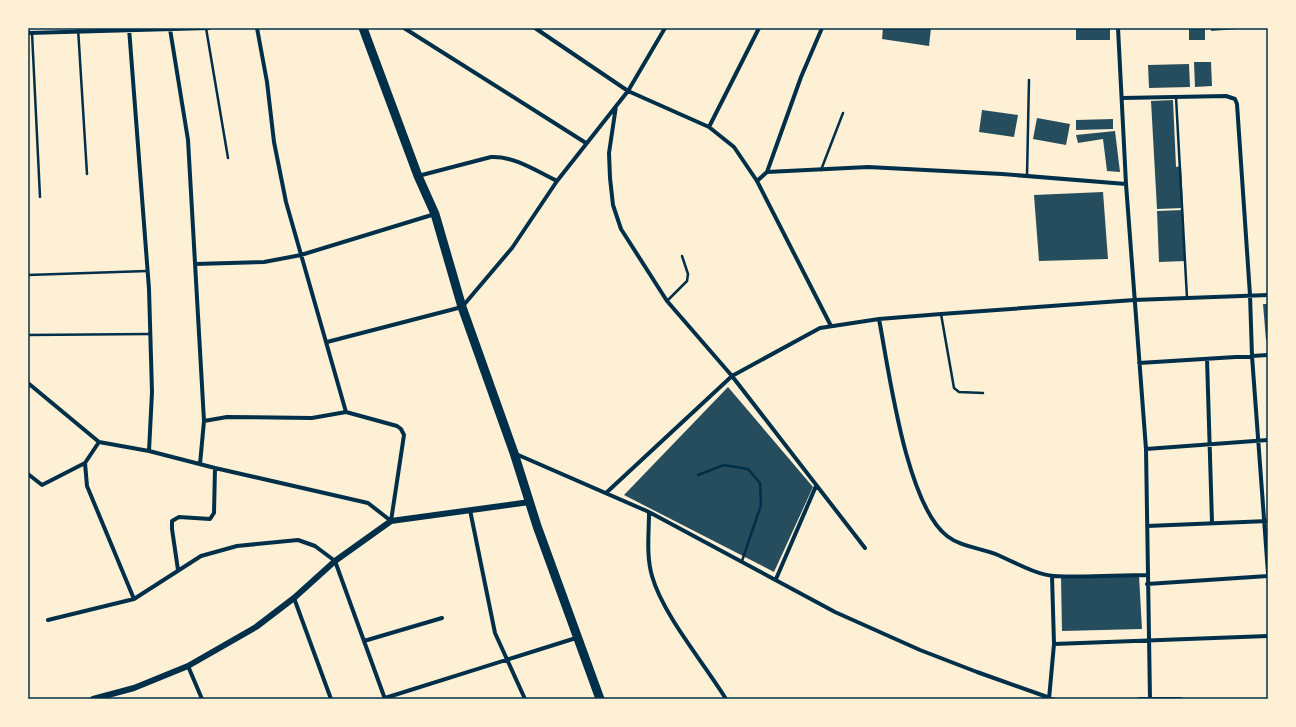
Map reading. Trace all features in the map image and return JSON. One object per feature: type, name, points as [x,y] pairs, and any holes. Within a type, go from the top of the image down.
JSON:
[{"type":"highway","points":[[363,28],[418,176],[435,214],[462,307],[514,453],[576,638],[600,699]]},
{"type":"street","points":[[30,33],[78,30],[209,28]]},
{"type":"street","points":[[257,28],[267,82],[274,142],[286,202],[346,412]]},
{"type":"street","points":[[404,28],[586,143]]},
{"type":"street","points":[[535,28],[628,91],[709,127],[734,147],[757,181],[831,326]]},
{"type":"street","points":[[327,342],[462,307],[512,248],[557,181],[628,91],[665,28]]},
{"type":"street","points":[[709,127],[759,28]]},
{"type":"street","points":[[757,181],[767,172],[801,77],[822,28]]},
{"type":"street","points":[[1118,28],[1126,184],[1146,449],[1150,699]]},
{"type":"street","points":[[129,29],[147,271],[152,392],[150,451]]},
{"type":"street","points":[[170,29],[188,140],[204,421],[200,464]]},
{"type":"street","points":[[1122,98],[1226,96],[1235,100],[1250,295],[1252,356],[1258,441],[1266,521],[1268,573]]},
{"type":"street","points":[[616,106],[609,153],[613,205],[621,229],[667,301],[732,376],[865,548]]},
{"type":"street","points":[[418,176],[490,157],[501,157],[511,158],[557,181]]},
{"type":"street","points":[[767,172],[868,167],[1027,176],[1126,184]]},
{"type":"street","points":[[195,264],[264,262],[301,254],[435,214]]},
{"type":"street","points":[[606,493],[732,376],[820,328],[879,319],[941,314],[1134,300],[1268,295]]},
{"type":"street","points":[[879,319],[906,457],[918,490],[946,536],[959,543],[996,554],[1052,576],[1148,575]]},
{"type":"street","points":[[1139,363],[1268,355]]},
{"type":"street","points":[[1207,359],[1212,522]]},
{"type":"street","points":[[28,383],[99,442],[150,451],[215,468],[368,503],[391,521]]},
{"type":"street","points":[[204,421],[227,417],[312,418],[346,412],[397,426],[401,429],[404,435],[391,521]]},
{"type":"street","points":[[1146,449],[1210,443],[1268,440]]},
{"type":"street","points":[[28,474],[42,486],[85,463],[99,442]]},
{"type":"street","points":[[514,453],[649,512],[835,612],[920,650],[1050,699],[1054,644],[1052,576]]},
{"type":"street","points":[[85,463],[88,486],[134,599]]},
{"type":"street","points":[[178,570],[172,521],[179,517],[210,519],[212,517],[214,513],[215,468]]},
{"type":"street","points":[[776,579],[816,486]]},
{"type":"street","points":[[93,699],[134,688],[188,666],[256,627],[294,598],[335,561],[391,521],[530,502]]},
{"type":"street","points":[[470,510],[495,633],[524,699]]},
{"type":"street","points":[[649,512],[648,554],[652,576],[659,594],[675,622],[726,699]]},
{"type":"street","points":[[1147,526],[1212,522],[1266,521]]},
{"type":"street","points":[[48,620],[134,599],[201,556],[237,546],[298,540],[315,546],[335,561],[385,698],[507,661],[576,638]]},
{"type":"street","points":[[1147,584],[1268,576]]},
{"type":"street","points":[[294,598],[332,699]]},
{"type":"street","points":[[364,641],[442,618]]},
{"type":"street","points":[[1054,644],[1268,636]]},
{"type":"street","points":[[188,666],[202,699]]},
{"type":"street","points":[[1138,699],[1181,699]]},
{"type":"lane","points":[[206,28],[228,158]]},
{"type":"lane","points":[[78,30],[87,174]]},
{"type":"lane","points":[[30,33],[40,196]]},
{"type":"lane","points":[[1027,176],[1029,80]]},
{"type":"lane","points":[[1176,97],[1187,298]]},
{"type":"lane","points":[[821,170],[843,113]]},
{"type":"lane","points":[[667,301],[687,281],[688,274],[682,256]]},
{"type":"lane","points":[[28,275],[147,271]]},
{"type":"lane","points":[[941,314],[954,388],[959,392],[983,393]]},
{"type":"lane","points":[[28,335],[150,334]]},
{"type":"lane","points":[[698,475],[724,465],[748,469],[760,483],[761,505],[742,561]]},
{"type":"building","points":[[883,28],[931,28],[929,46],[882,39]]},
{"type":"building","points":[[1076,28],[1110,28],[1110,40],[1076,40]]},
{"type":"building","points":[[1189,28],[1205,28],[1205,40],[1189,40]]},
{"type":"building","points":[[1211,28],[1238,28],[1238,29],[1211,31]]},
{"type":"building","points":[[1194,62],[1211,62],[1212,86],[1195,87]]},
{"type":"building","points":[[1189,64],[1190,87],[1149,88],[1148,65]]},
{"type":"building","points":[[1173,100],[1176,167],[1181,166],[1183,208],[1157,209],[1151,101]]},
{"type":"building","points":[[982,110],[1018,115],[1014,137],[979,132]]},
{"type":"building","points":[[1037,118],[1070,124],[1066,145],[1033,139]]},
{"type":"building","points":[[1113,119],[1113,129],[1076,130],[1076,120]]},
{"type":"building","points":[[1115,131],[1120,172],[1107,171],[1103,139],[1078,143],[1076,135]]},
{"type":"building","points":[[1103,192],[1108,259],[1039,261],[1034,195]]},
{"type":"building","points":[[1183,210],[1185,261],[1159,262],[1157,211]]},
{"type":"building","points":[[1263,304],[1268,304],[1268,340],[1266,340]]},
{"type":"building","points":[[728,387],[813,487],[774,572],[624,495]]},
{"type":"building","points":[[1139,575],[1142,629],[1062,631],[1061,578]]}]
